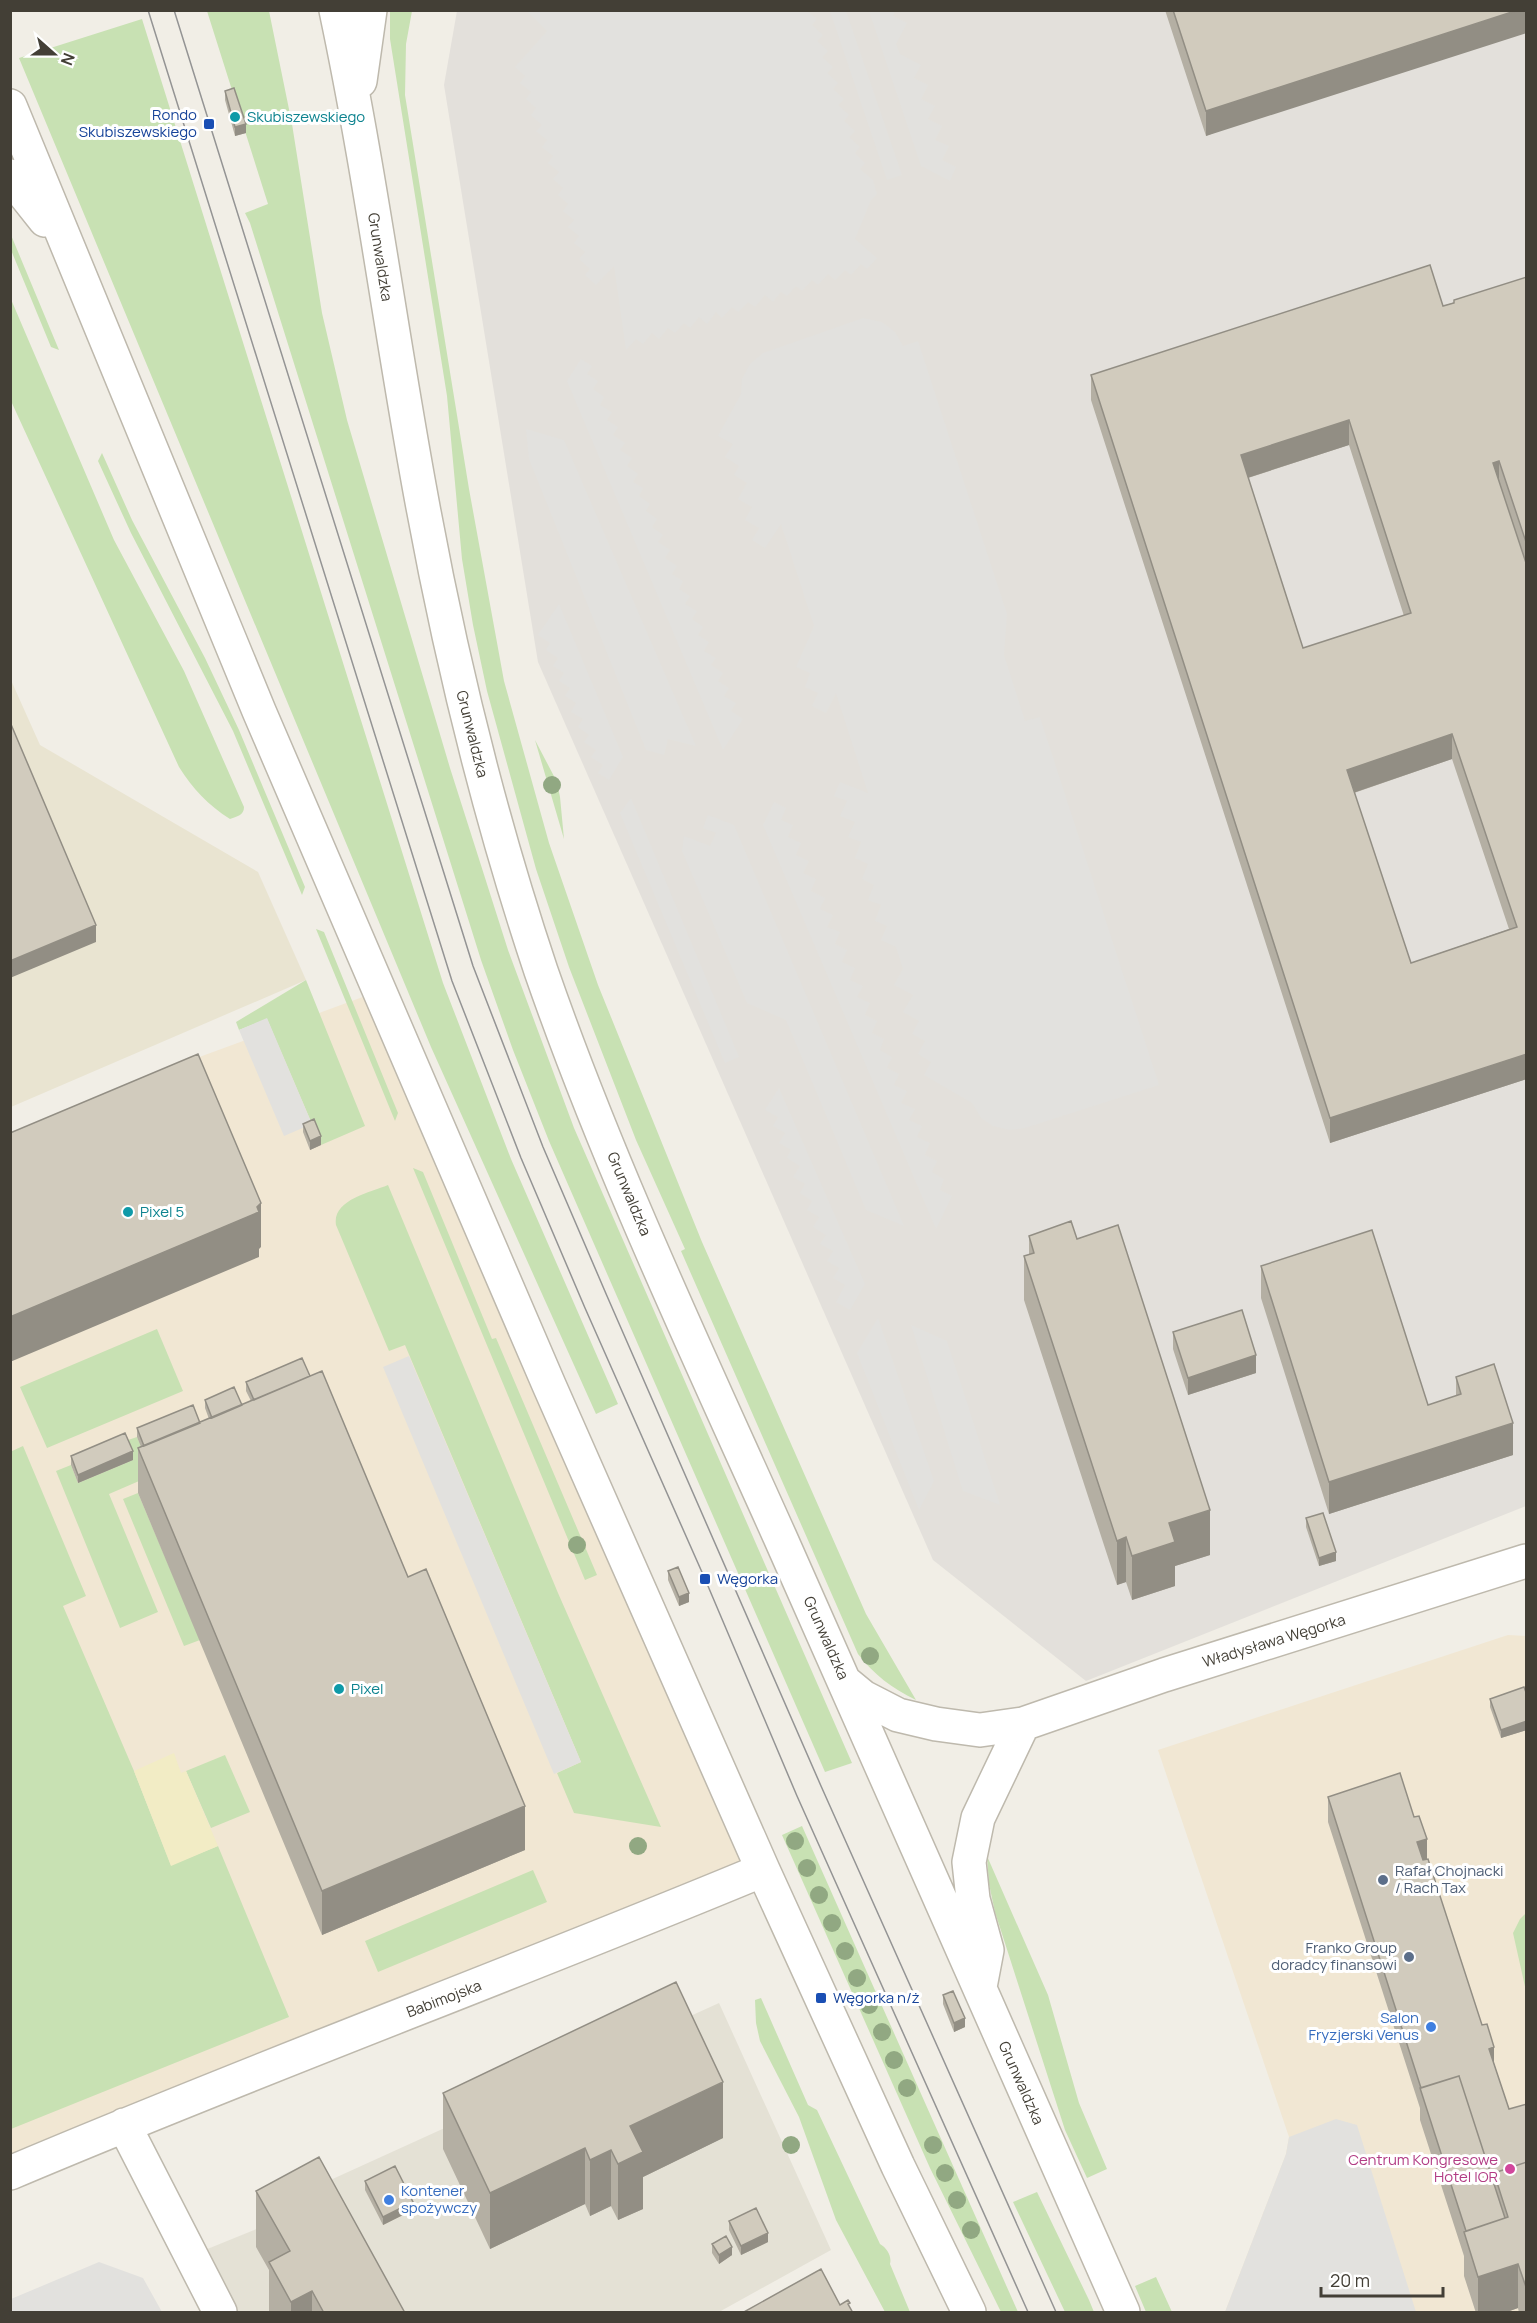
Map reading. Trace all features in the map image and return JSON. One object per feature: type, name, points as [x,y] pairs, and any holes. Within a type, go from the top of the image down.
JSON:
[{"type":"street","name":"Grunwaldzka","points":[[336,10],[357,113],[407,421],[439,591],[479,765],[541,970],[582,1082],[664,1277],[846,1683],[1122,2313]]},
{"type":"street","points":[[357,113],[362,56],[370,10]]},
{"type":"street","points":[[10,106],[259,711],[549,1385],[763,1870],[898,2166],[969,2313]]},
{"type":"street","points":[[10,176],[44,219],[76,266]]},
{"type":"street","name":"Władysława Węgorka","points":[[846,1683],[863,1696],[898,1715],[936,1724],[980,1731],[1023,1724],[1164,1675],[1527,1562]]},
{"type":"street","points":[[980,1989],[987,1950],[973,1899],[969,1862],[978,1818],[1023,1724]]},
{"type":"street","name":"Babimojska","points":[[10,2173],[124,2125],[597,1939],[763,1870]]},
{"type":"street","points":[[124,2125],[220,2313]]},
{"type":"shaded area","points":[[457,11],[1526,11],[1526,1506],[1086,1681],[933,1560],[538,662],[444,85]]},
{"type":"shaded area","points":[[807,11],[817,19],[812,25],[823,35],[817,41],[828,51],[822,57],[833,67],[827,73],[838,83],[833,89],[844,99],[838,105],[849,115],[844,121],[855,131],[849,137],[860,147],[855,153],[865,163],[860,169],[873,180],[877,194],[871,200],[855,239],[877,258],[867,269],[861,264],[851,275],[845,270],[835,280],[828,274],[818,285],[812,280],[802,291],[796,286],[787,296],[781,292],[773,302],[765,295],[755,307],[748,302],[738,312],[732,307],[722,318],[716,312],[707,324],[699,317],[690,328],[684,323],[675,333],[668,328],[659,339],[652,333],[643,344],[636,339],[626,350],[614,266],[596,285],[585,275],[590,269],[579,259],[585,252],[574,243],[579,236],[568,227],[574,220],[563,211],[568,204],[558,195],[563,188],[553,179],[559,172],[548,163],[553,156],[542,147],[547,140],[536,131],[542,125],[531,115],[536,108],[526,99],[531,92],[520,83],[525,76],[515,67],[547,31],[528,12]]},
{"type":"shaded area","points":[[830,11],[846,11],[902,175],[887,180]]},
{"type":"shaded area","points":[[869,11],[895,11],[893,16],[907,23],[896,44],[900,54],[921,65],[914,78],[928,85],[921,99],[935,106],[928,119],[942,126],[935,140],[949,146],[942,160],[956,167],[950,181],[921,166]]},
{"type":"shaded area","points":[[863,318],[882,322],[895,332],[903,346],[918,341],[1007,614],[1004,655],[1025,721],[1040,717],[1159,1085],[1025,1128],[1009,1130],[993,1126],[981,1118],[972,1103],[924,1075],[931,1062],[918,1054],[925,1041],[912,1034],[919,1021],[903,1012],[913,995],[894,985],[903,969],[896,947],[881,940],[887,926],[875,921],[881,905],[868,900],[874,885],[862,879],[868,864],[855,858],[861,842],[848,837],[855,822],[840,816],[847,801],[834,796],[840,782],[868,793],[836,693],[826,713],[812,706],[818,693],[805,687],[810,673],[796,667],[814,626],[781,524],[765,548],[752,540],[759,528],[745,520],[752,507],[738,499],[747,483],[734,475],[739,466],[725,457],[733,444],[718,436],[741,394],[742,379],[750,364],[763,353]]},
{"type":"shaded area","points":[[581,359],[592,366],[587,374],[598,381],[593,389],[604,397],[600,405],[612,412],[607,420],[618,427],[613,435],[625,443],[620,450],[632,458],[627,466],[638,474],[633,482],[643,488],[639,496],[650,504],[646,511],[657,519],[652,527],[663,535],[658,542],[670,550],[665,558],[677,566],[672,574],[683,581],[679,589],[690,596],[685,604],[697,611],[692,619],[703,627],[698,635],[709,642],[704,651],[716,658],[711,665],[723,673],[718,681],[729,688],[724,696],[736,703],[731,711],[743,719],[723,750],[567,381]]},
{"type":"shaded area","points":[[526,429],[564,440],[696,746],[668,739],[664,755],[646,750],[529,459]]},
{"type":"shaded area","points":[[559,604],[623,757],[609,780],[598,773],[603,765],[591,757],[596,750],[584,742],[589,735],[578,727],[583,719],[571,712],[576,703],[565,696],[570,688],[559,681],[564,673],[553,666],[558,658],[546,650],[550,643],[538,635]]},
{"type":"shaded area","points":[[10,678],[40,745],[258,872],[306,980],[11,1107]]},
{"type":"shaded area","points":[[631,798],[739,1057],[725,1063],[620,813]]},
{"type":"shaded area","points":[[774,802],[786,808],[781,820],[793,825],[788,837],[801,843],[796,855],[809,861],[803,873],[816,879],[811,891],[825,898],[820,909],[833,915],[827,927],[840,932],[835,944],[847,950],[842,962],[855,968],[850,980],[863,986],[857,997],[870,1003],[865,1015],[877,1021],[872,1033],[884,1039],[880,1050],[892,1057],[887,1068],[899,1074],[894,1085],[907,1091],[901,1103],[915,1109],[909,1120],[922,1126],[917,1137],[930,1143],[925,1155],[937,1161],[932,1172],[944,1179],[940,1190],[952,1196],[936,1229],[763,825]]},
{"type":"shaded area","points":[[708,815],[734,825],[904,1226],[866,1210],[786,1020],[747,1003],[682,851],[684,836],[710,846],[716,833],[703,828]]},
{"type":"shaded area","points":[[379,991],[763,1870],[11,2173],[11,1137],[183,1063]]},
{"type":"shaded area","points":[[267,1018],[312,1124],[284,1136],[239,1030]]},
{"type":"shaded area","points":[[779,1088],[865,1284],[850,1310],[836,1302],[845,1285],[833,1278],[839,1268],[827,1261],[833,1251],[820,1244],[826,1235],[813,1227],[819,1217],[807,1210],[812,1201],[800,1193],[805,1184],[793,1177],[800,1166],[787,1158],[791,1150],[779,1143],[785,1133],[773,1126],[778,1117],[765,1110]]},
{"type":"shaded area","points":[[878,1318],[934,1481],[919,1510],[857,1353]]},
{"type":"shaded area","points":[[911,1325],[947,1341],[1000,1505],[963,1491]]},
{"type":"shaded area","points":[[409,1356],[581,1762],[554,1774],[383,1367]]},
{"type":"shaded area","points":[[1508,1635],[1526,1636],[1526,2312],[1225,2312],[1286,2154],[1289,2137],[1158,1750]]},
{"type":"shaded area","points":[[719,2003],[831,2250],[719,2312],[234,2312],[200,2252],[328,2200],[326,2182]]},
{"type":"shaded area","points":[[1336,2119],[1357,2125],[1416,2312],[1225,2312],[1286,2154],[1289,2137]]},
{"type":"shaded area","points":[[99,2262],[143,2278],[162,2312],[11,2312],[11,2299]]},
{"type":"green space","points":[[207,11],[269,11],[292,124],[322,313],[347,420],[450,768],[508,950],[574,1128],[852,1763],[825,1772],[549,1141],[513,1050],[481,960],[245,213],[268,204]]},
{"type":"green space","points":[[390,11],[412,11],[406,44],[405,95],[469,489],[504,681],[549,843],[598,985],[702,1242],[866,1614],[916,1700],[884,1680],[858,1654],[681,1251],[685,1249],[636,1140],[569,967],[536,869],[487,691],[473,625],[462,559],[447,396],[390,39]]},
{"type":"green space","points":[[142,19],[443,983],[511,1159],[618,1404],[596,1414],[431,1047],[19,58]]},
{"type":"green space","points":[[11,235],[59,350],[51,347],[11,250]]},
{"type":"green space","points":[[10,297],[114,540],[184,671],[244,807],[242,814],[238,816],[230,819],[215,808],[195,789],[179,767],[11,401]]},
{"type":"green space","points":[[102,453],[132,520],[205,658],[239,730],[305,887],[302,895],[233,731],[131,533],[98,461]]},
{"type":"green space","points":[[535,740],[557,782],[564,839]]},
{"type":"green space","points":[[316,929],[324,932],[398,1113],[395,1121]]},
{"type":"green space","points":[[306,980],[365,1126],[321,1145],[267,1019],[239,1030],[236,1022]]},
{"type":"green space","points":[[413,1168],[423,1172],[492,1339],[496,1338],[597,1575],[585,1580]]},
{"type":"green space","points":[[388,1185],[558,1593],[661,1827],[574,1813],[557,1773],[581,1762],[405,1345],[389,1351],[336,1225],[336,1216],[346,1203]]},
{"type":"green space","points":[[157,1329],[183,1391],[47,1448],[20,1387]]},
{"type":"green space","points":[[137,1437],[153,1475],[109,1494],[158,1612],[120,1628],[56,1471],[71,1465],[78,1483],[133,1460],[125,1441]]},
{"type":"green space","points":[[23,1446],[86,1596],[63,1606],[134,1771],[171,1865],[218,1846],[289,2017],[11,2129],[10,1452]]},
{"type":"green space","points":[[138,1493],[200,1640],[184,1646],[123,1499]]},
{"type":"green space","points":[[225,1755],[250,1812],[211,1828],[186,1771]]},
{"type":"green space","points":[[802,1826],[1018,2312],[1001,2312],[930,2168],[782,1835]]},
{"type":"green space","points":[[987,1856],[1048,1995],[1079,2103],[1107,2169],[1087,2178],[1065,2130],[995,1912],[989,1884]]},
{"type":"green space","points":[[533,1870],[547,1902],[378,1972],[365,1941]]},
{"type":"green space","points":[[1526,1913],[1526,1991],[1513,1933]]},
{"type":"green space","points":[[761,1998],[808,2105],[817,2110],[880,2244],[888,2252],[890,2264],[910,2312],[885,2312],[836,2220],[799,2117],[760,2041],[755,2000]]},
{"type":"green space","points":[[1037,2192],[1094,2312],[1065,2312],[1013,2202]]},
{"type":"green space","points":[[1156,2277],[1172,2312],[1146,2312],[1135,2286]]},
{"type":"sand","points":[[174,1753],[181,1773],[186,1771],[218,1846],[171,1866],[134,1771]]},
{"type":"building","points":[[1173,10],[1518,10],[1206,111]]},
{"type":"building","points":[[234,88],[246,124],[235,127],[225,91]]},
{"type":"building","points":[[1430,265],[1443,306],[1454,303],[1454,300],[1527,277],[1527,545],[1499,461],[1493,463],[1527,566],[1527,1054],[1330,1118],[1091,375]],"holes":[[[1349,420],[1411,613],[1303,648],[1241,455]],[[1452,734],[1517,927],[1411,963],[1347,770]]]},
{"type":"building","points":[[10,722],[96,925],[10,961]]},
{"type":"building","name":"Pixel 5","points":[[198,1054],[261,1203],[257,1207],[259,1212],[10,1317],[10,1133]]},
{"type":"building","points":[[314,1119],[321,1136],[310,1141],[303,1124]]},
{"type":"building","points":[[1071,1221],[1077,1239],[1118,1225],[1210,1510],[1169,1523],[1175,1542],[1132,1556],[1126,1537],[1117,1541],[1024,1256],[1034,1253],[1029,1236]]},
{"type":"building","points":[[1372,1230],[1428,1405],[1461,1394],[1456,1377],[1494,1364],[1513,1423],[1329,1482],[1261,1266]]},
{"type":"building","points":[[1242,1310],[1256,1355],[1188,1378],[1173,1332]]},
{"type":"building","points":[[302,1358],[310,1376],[254,1400],[246,1382]]},
{"type":"building","name":"Pixel","points":[[322,1371],[408,1577],[426,1569],[525,1806],[322,1891],[138,1448]]},
{"type":"building","points":[[234,1387],[242,1405],[212,1418],[205,1400]]},
{"type":"building","points":[[193,1405],[200,1423],[144,1446],[137,1428]]},
{"type":"building","points":[[125,1433],[133,1451],[78,1475],[71,1456]]},
{"type":"building","points":[[1323,1513],[1336,1552],[1319,1558],[1306,1518]]},
{"type":"building","points":[[678,1567],[689,1593],[679,1597],[668,1571]]},
{"type":"building","points":[[1524,1687],[1527,1695],[1527,1721],[1501,1730],[1490,1699]]},
{"type":"building","points":[[1400,1773],[1414,1817],[1419,1816],[1427,1839],[1417,1842],[1423,1860],[1428,1859],[1482,2025],[1487,2024],[1494,2047],[1489,2049],[1509,2109],[1527,2104],[1527,2162],[1494,2173],[1494,2184],[1459,2076],[1421,2088],[1328,1797]]},
{"type":"building","points":[[676,1982],[723,2082],[630,2126],[643,2152],[618,2164],[611,2150],[590,2160],[585,2148],[490,2193],[443,2093]]},
{"type":"building","points":[[953,1991],[965,2018],[954,2023],[943,1995]]},
{"type":"building","points":[[1459,2076],[1505,2218],[1466,2231],[1420,2088]]},
{"type":"building","points":[[319,2157],[405,2313],[324,2313],[312,2291],[291,2302],[269,2262],[290,2251],[256,2191]]},
{"type":"building","points":[[1527,2162],[1527,2290],[1518,2264],[1478,2277],[1464,2232],[1508,2217],[1494,2173]]},
{"type":"building","name":"Kontener spożywczy","points":[[395,2166],[413,2202],[383,2217],[365,2181]]},
{"type":"building","points":[[756,2208],[768,2233],[741,2246],[729,2221]]},
{"type":"building","points":[[726,2236],[732,2247],[719,2255],[712,2244]]},
{"type":"building","points":[[821,2269],[840,2305],[848,2300],[853,2313],[742,2313]]},
{"type":"tram line","points":[[148,10],[452,981],[521,1158],[585,1308],[705,1579],[797,1796],[1028,2312]]},
{"type":"tram line","points":[[174,10],[473,966],[543,1147],[607,1296],[821,1786],[1056,2312]]},
{"type":"place","name":"Skubiszewskiego","points":[[235,117]]},
{"type":"place","name":"Rondo Skubiszewskiego","points":[[209,124]]},
{"type":"place","name":"Pixel 5","points":[[128,1212]]},
{"type":"place","name":"Węgorka","points":[[705,1579]]},
{"type":"place","name":"Pixel","points":[[339,1689]]},
{"type":"place","name":"Rafał Chojnacki / Rach Tax","points":[[1383,1880]]},
{"type":"place","name":"Franko Group doradcy finansowi","points":[[1409,1957]]},
{"type":"place","name":"Węgorka n/ż","points":[[821,1998]]},
{"type":"place","name":"Salon Fryzjerski Venus","points":[[1431,2027]]},
{"type":"place","name":"Centrum Kongresowe Hotel IOR","points":[[1510,2169]]},
{"type":"place","name":"Kontener spożywczy","points":[[389,2200]]}]
